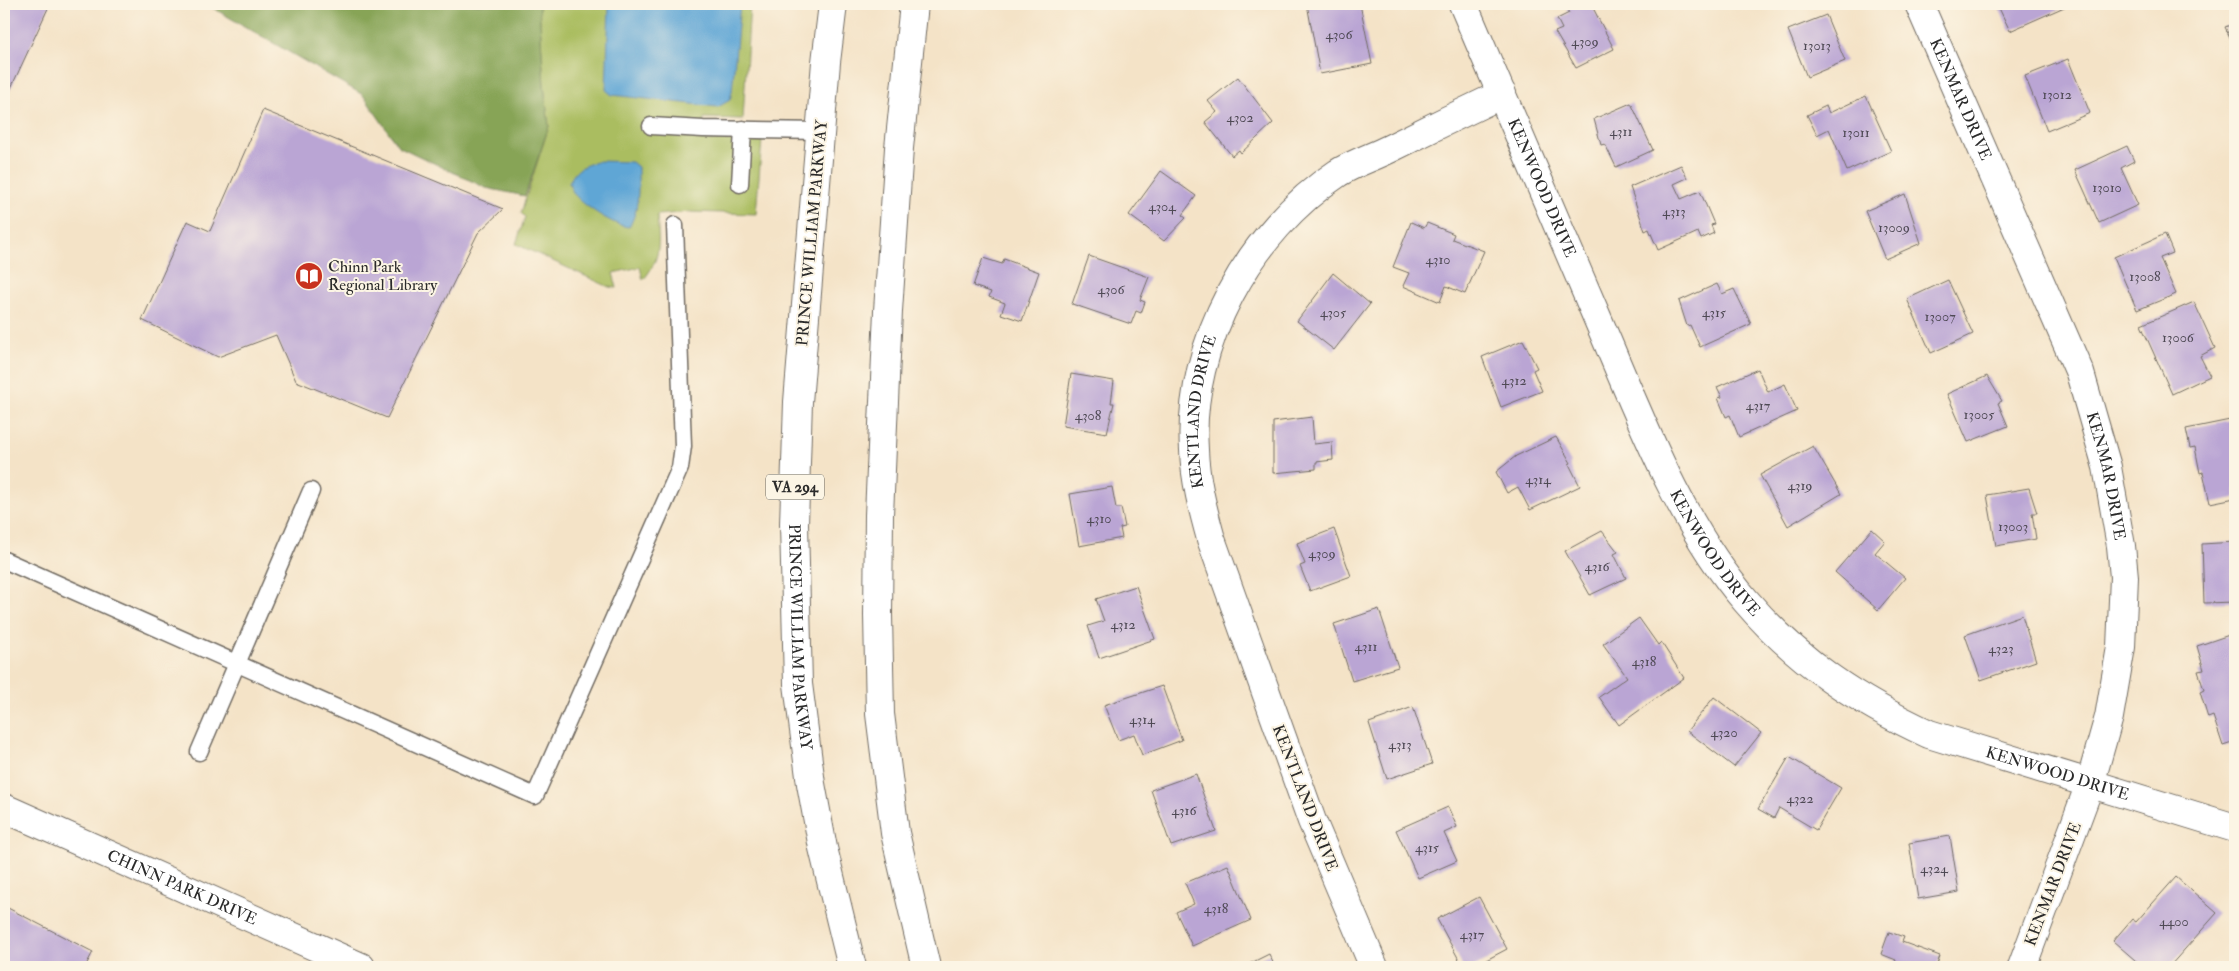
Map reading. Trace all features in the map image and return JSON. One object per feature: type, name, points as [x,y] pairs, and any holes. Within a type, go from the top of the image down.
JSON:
[{"type":"main road","name":"PRINCE WILLIAM PARKWAY","points":[[833,4],[798,402],[794,524],[798,684],[810,784],[823,848],[852,967]]},
{"type":"main road","points":[[914,4],[898,148],[888,311],[879,515],[878,615],[880,714],[895,833],[926,967]]},
{"type":"main road","name":"KENWOOD DRIVE","points":[[1463,4],[1669,481],[1711,554],[1745,601],[1787,644],[1834,682],[1885,714],[1929,734],[2235,828]]},
{"type":"main road","name":"KENMAR DRIVE","points":[[1919,4],[2080,373],[2107,467],[2122,554],[2124,577],[2120,647],[2109,717],[2090,784],[2022,967]]},
{"type":"main road","name":"KENTLAND DRIVE","points":[[1374,967],[1312,821],[1210,539],[1200,500],[1193,449],[1196,398],[1204,357],[1223,308],[1244,271],[1276,228],[1306,199],[1339,173],[1502,94]]},
{"type":"main road","name":"CHINN PARK DRIVE","points":[[4,808],[327,960],[361,967]]},
{"type":"lane","points":[[651,126],[821,131]]},
{"type":"lane","points":[[740,184],[743,129]]},
{"type":"lane","points":[[4,560],[535,796],[680,468],[683,446],[675,225]]},
{"type":"lane","points":[[199,752],[311,492]]},
{"type":"green space","points":[[206,4],[539,4],[544,86],[549,126],[525,196],[486,188],[398,146],[363,95]]},
{"type":"green space","points":[[539,4],[750,4],[743,119],[704,118],[702,140],[762,140],[756,214],[690,212],[657,215],[658,250],[649,272],[643,280],[640,267],[613,273],[617,288],[609,287],[516,244],[525,217],[521,213],[549,126],[544,86]]},
{"type":"water","points":[[609,4],[740,4],[730,100],[718,107],[612,95],[606,90]]},
{"type":"water","points":[[600,161],[632,162],[638,167],[637,205],[629,227],[615,223],[585,204],[574,194],[569,183],[578,170]]},
{"type":"building","points":[[4,4],[50,4],[4,103]]},
{"type":"building","points":[[1307,4],[1360,4],[1372,64],[1320,74]]},
{"type":"building","points":[[1564,4],[1591,4],[1614,49],[1576,68],[1555,32],[1562,29],[1557,19],[1569,13]]},
{"type":"building","points":[[1994,4],[2071,4],[2010,31],[1999,8],[1995,10]]},
{"type":"building","points":[[1826,15],[1845,61],[1807,77],[1788,30]]},
{"type":"building","points":[[2235,23],[2235,42],[2233,44],[2225,27]]},
{"type":"building","points":[[2068,59],[2090,113],[2047,131],[2025,76]]},
{"type":"building","points":[[1238,77],[1273,123],[1241,153],[1239,150],[1232,156],[1205,122],[1217,112],[1208,101]]},
{"type":"building","points":[[1866,96],[1891,151],[1847,171],[1829,129],[1817,135],[1807,115],[1826,106],[1829,113]]},
{"type":"building","points":[[1631,103],[1653,150],[1616,167],[1605,144],[1601,145],[1594,119]]},
{"type":"building","name":"Chinn Park Regional Library","points":[[263,110],[503,209],[478,233],[387,418],[296,381],[276,335],[218,357],[142,320],[187,221],[210,231]]},
{"type":"building","points":[[2127,146],[2134,161],[2121,168],[2138,205],[2099,223],[2075,170]]},
{"type":"building","points":[[1681,165],[1687,178],[1674,184],[1681,199],[1700,191],[1714,224],[1711,225],[1714,233],[1701,239],[1698,232],[1658,250],[1649,229],[1645,231],[1630,187]]},
{"type":"building","points":[[1161,171],[1196,196],[1182,215],[1186,218],[1164,241],[1129,215]]},
{"type":"building","points":[[1905,194],[1921,243],[1885,259],[1865,211]]},
{"type":"building","points":[[1411,222],[1424,228],[1427,223],[1454,234],[1452,239],[1484,251],[1465,294],[1446,286],[1440,302],[1403,286],[1409,273],[1393,267]]},
{"type":"building","points":[[2165,234],[2173,253],[2160,258],[2176,294],[2137,310],[2114,257]]},
{"type":"building","points":[[1089,256],[1149,277],[1140,300],[1145,302],[1141,313],[1136,311],[1131,324],[1072,304]]},
{"type":"building","points":[[983,258],[1002,264],[1004,259],[1039,272],[1022,321],[1001,314],[1005,303],[989,297],[991,292],[973,286]]},
{"type":"building","points":[[1333,273],[1370,304],[1334,350],[1297,321]]},
{"type":"building","points":[[1948,280],[1973,334],[1931,353],[1907,299]]},
{"type":"building","points":[[1717,284],[1722,294],[1734,289],[1751,324],[1700,347],[1690,325],[1687,326],[1679,301]]},
{"type":"building","points":[[2194,302],[2215,348],[2200,356],[2210,376],[2172,394],[2141,325]]},
{"type":"building","points":[[1523,340],[1537,368],[1533,370],[1542,391],[1501,407],[1482,357]]},
{"type":"building","points":[[1758,369],[1768,392],[1785,384],[1797,411],[1739,437],[1730,415],[1726,417],[1718,398],[1722,397],[1717,387]]},
{"type":"building","points":[[1071,374],[1114,381],[1111,403],[1114,403],[1107,433],[1063,426]]},
{"type":"building","points":[[1987,376],[2002,401],[1998,403],[2008,426],[1968,442],[1947,394]]},
{"type":"building","points":[[1312,417],[1314,444],[1332,442],[1333,460],[1316,462],[1316,469],[1273,473],[1273,422]]},
{"type":"building","points":[[2235,419],[2235,498],[2210,503],[2203,472],[2200,473],[2195,447],[2190,448],[2186,429]]},
{"type":"building","points":[[1556,437],[1571,463],[1569,464],[1580,486],[1530,510],[1518,487],[1507,493],[1496,472],[1516,456]]},
{"type":"building","points":[[1813,446],[1841,494],[1788,526],[1760,475]]},
{"type":"building","points":[[1112,487],[1116,508],[1121,508],[1125,527],[1120,528],[1122,538],[1079,546],[1070,494]]},
{"type":"building","points":[[2029,488],[2037,513],[2032,513],[2036,539],[1996,546],[1987,495]]},
{"type":"building","points":[[1334,529],[1351,576],[1310,591],[1300,566],[1305,564],[1297,543]]},
{"type":"building","points":[[1872,529],[1885,541],[1875,553],[1905,578],[1878,610],[1835,572]]},
{"type":"building","points":[[1602,531],[1618,552],[1614,554],[1626,578],[1590,595],[1565,551]]},
{"type":"building","points":[[2235,542],[2235,602],[2204,603],[2202,544]]},
{"type":"building","points":[[1136,586],[1155,639],[1099,658],[1088,626],[1104,621],[1096,599]]},
{"type":"building","points":[[1379,609],[1398,667],[1352,681],[1334,624]]},
{"type":"building","points":[[2022,615],[2036,661],[1981,680],[1965,635]]},
{"type":"building","points":[[1639,618],[1658,645],[1661,642],[1684,678],[1619,725],[1599,697],[1627,677],[1603,644]]},
{"type":"building","points":[[2235,633],[2235,742],[2223,746],[2213,716],[2208,718],[2200,692],[2204,690],[2198,671],[2204,670],[2197,646]]},
{"type":"building","points":[[1162,686],[1182,740],[1142,755],[1134,734],[1118,740],[1104,705]]},
{"type":"building","points":[[1714,697],[1761,733],[1734,767],[1687,731]]},
{"type":"building","points":[[1413,707],[1432,764],[1387,779],[1369,723]]},
{"type":"building","points":[[1789,757],[1841,788],[1816,830],[1779,808],[1774,818],[1758,809]]},
{"type":"building","points":[[1196,774],[1216,831],[1171,846],[1151,790]]},
{"type":"building","points":[[1448,807],[1457,827],[1444,833],[1457,861],[1418,878],[1396,830]]},
{"type":"building","points":[[1950,836],[1959,892],[1918,899],[1909,843]]},
{"type":"building","points":[[1228,865],[1251,920],[1192,946],[1176,912],[1194,904],[1185,883]]},
{"type":"building","points":[[2176,877],[2217,913],[2169,967],[2143,967],[2113,941],[2132,919],[2136,922]]},
{"type":"building","points":[[1479,897],[1507,949],[1473,967],[1463,967],[1437,919]]},
{"type":"building","points":[[4,906],[93,952],[85,967],[4,967]]},
{"type":"building","points":[[1889,932],[1904,937],[1902,942],[1940,956],[1936,967],[1893,967],[1896,960],[1881,954]]},
{"type":"building","points":[[1269,954],[1275,967],[1243,967]]},
{"type":"place","name":"Chinn Park Regional Library","points":[[309,276]]}]
